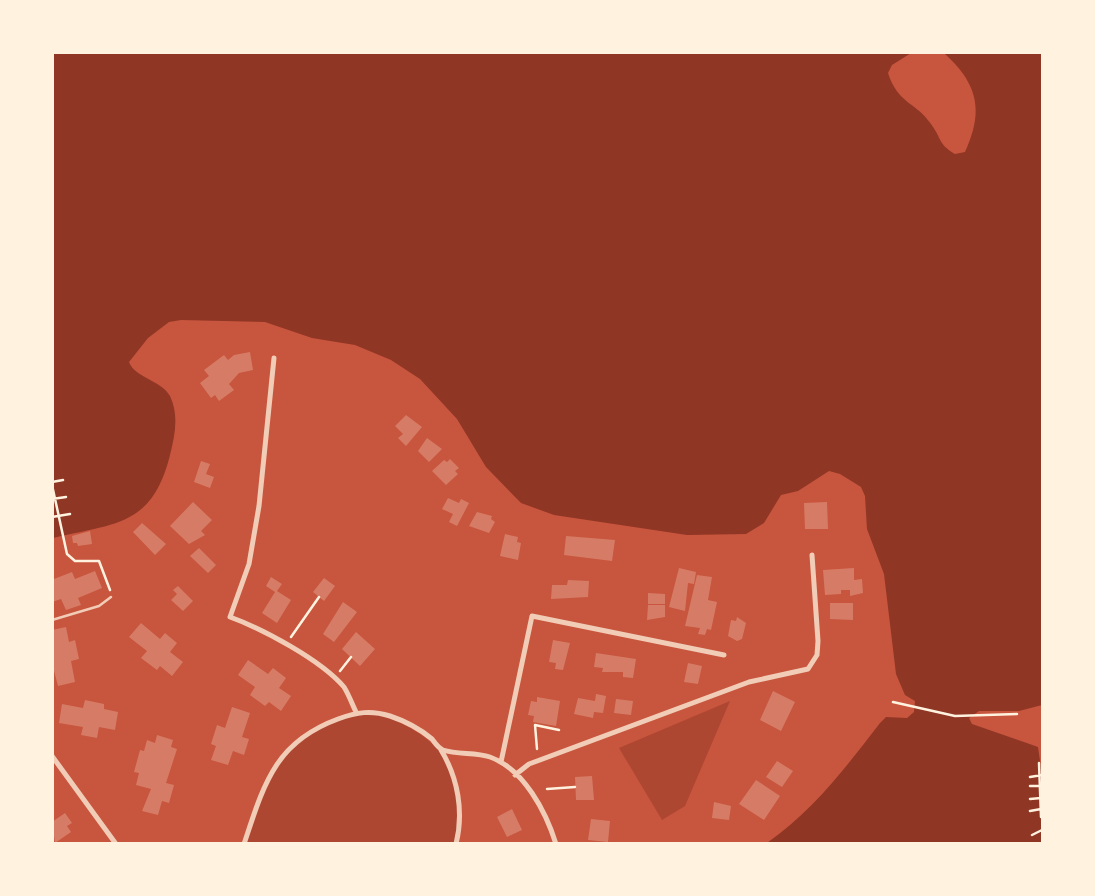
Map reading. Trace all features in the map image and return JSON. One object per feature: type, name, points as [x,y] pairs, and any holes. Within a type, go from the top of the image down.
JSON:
[{"type":"street","points":[[274,358],[259,506],[249,564],[230,617],[285,645],[334,678],[345,689],[356,712]]},
{"type":"street","points":[[515,775],[529,764],[749,682],[808,669],[817,654],[813,555]]},
{"type":"street","points":[[501,762],[532,616],[724,655]]},
{"type":"street","points":[[244,844],[264,788],[289,748],[312,728],[356,712],[373,712],[407,723],[441,750],[451,769],[460,804],[456,844]]},
{"type":"street","points":[[441,750],[473,753],[501,762],[541,808],[556,844]]},
{"type":"street","points":[[52,756],[116,844]]},
{"type":"lane","points":[[52,620],[99,606],[111,597]]},
{"type":"path","points":[[63,480],[52,484],[70,559],[99,561],[110,584],[111,597]]},
{"type":"path","points":[[54,499],[66,496]]},
{"type":"path","points":[[52,517],[70,514]]},
{"type":"path","points":[[285,645],[319,597]]},
{"type":"path","points":[[334,678],[351,657]]},
{"type":"path","points":[[893,702],[955,716],[1017,714]]},
{"type":"path","points":[[537,749],[535,725],[559,730]]},
{"type":"path","points":[[1039,763],[1042,816]]},
{"type":"path","points":[[1030,777],[1041,775]]},
{"type":"path","points":[[1030,786],[1041,786]]},
{"type":"path","points":[[547,789],[575,787]]},
{"type":"path","points":[[1030,799],[1041,798]]},
{"type":"path","points":[[1030,811],[1041,809]]},
{"type":"path","points":[[1032,835],[1042,830]]},
{"type":"shaded area","points":[[52,53],[911,53],[892,65],[888,73],[892,83],[902,97],[925,117],[943,144],[955,154],[965,152],[975,123],[976,110],[971,87],[944,53],[1042,53],[1042,705],[1019,711],[979,711],[969,718],[972,724],[1038,747],[1042,775],[1042,843],[767,843],[800,817],[842,772],[886,717],[907,718],[914,712],[915,701],[905,695],[896,674],[884,574],[867,529],[865,496],[861,487],[840,474],[829,471],[798,491],[781,495],[764,523],[746,534],[687,535],[554,515],[521,503],[486,467],[457,419],[420,379],[391,360],[355,345],[312,338],[265,322],[181,320],[169,322],[148,338],[129,362],[137,372],[161,386],[173,403],[175,433],[162,479],[153,496],[128,518],[95,529],[53,538]]},
{"type":"shaded area","points":[[730,701],[685,806],[662,820],[619,748]]},
{"type":"shaded area","points":[[373,712],[416,732],[433,744],[445,759],[458,795],[456,843],[244,844],[269,780],[298,739],[325,722]]},
{"type":"building","points":[[250,352],[253,370],[239,373],[229,384],[234,390],[219,401],[215,395],[211,398],[200,383],[209,376],[204,370],[224,355],[228,360],[234,355]]},
{"type":"building","points":[[406,415],[422,427],[406,446],[398,438],[403,434],[395,426]]},
{"type":"building","points":[[427,438],[442,449],[429,462],[418,451]]},
{"type":"building","points":[[450,459],[459,468],[455,471],[458,474],[446,485],[432,471],[444,460],[447,462]]},
{"type":"building","points":[[201,461],[210,464],[206,474],[214,477],[210,488],[194,482]]},
{"type":"building","points":[[448,498],[459,503],[461,499],[469,503],[457,526],[449,522],[453,514],[442,509]]},
{"type":"building","points":[[193,502],[212,520],[201,531],[205,535],[189,544],[170,526]]},
{"type":"building","points":[[827,502],[828,529],[805,529],[804,503]]},
{"type":"building","points":[[477,512],[492,516],[491,519],[495,522],[489,533],[469,526]]},
{"type":"building","points":[[142,523],[166,544],[155,555],[133,532]]},
{"type":"building","points":[[90,531],[92,544],[78,546],[73,543],[72,536]]},
{"type":"building","points":[[505,534],[518,537],[517,542],[521,543],[518,560],[500,556]]},
{"type":"building","points":[[566,536],[615,540],[612,561],[564,555]]},
{"type":"building","points":[[199,548],[216,565],[208,573],[190,556]]},
{"type":"building","points":[[679,568],[696,572],[694,584],[688,583],[685,611],[669,607]]},
{"type":"building","points":[[854,568],[854,580],[862,579],[863,593],[850,596],[850,590],[841,590],[841,594],[825,595],[823,570]]},
{"type":"building","points":[[95,571],[102,588],[78,598],[81,605],[66,610],[61,599],[52,602],[54,579],[72,572],[75,579]]},
{"type":"building","points":[[697,575],[712,577],[708,600],[717,602],[711,630],[707,629],[705,635],[698,634],[700,628],[685,626]]},
{"type":"building","points":[[271,577],[282,584],[277,591],[291,600],[277,623],[262,613],[275,592],[266,586]]},
{"type":"building","points":[[324,578],[335,586],[324,601],[313,592]]},
{"type":"building","points":[[568,580],[589,581],[588,597],[551,599],[552,585],[567,585]]},
{"type":"building","points":[[178,586],[193,601],[183,611],[171,600],[177,594],[173,590]]},
{"type":"building","points":[[648,593],[665,594],[665,604],[648,604]]},
{"type":"building","points":[[343,602],[357,612],[334,642],[323,634]]},
{"type":"building","points":[[830,603],[853,603],[853,620],[830,619]]},
{"type":"building","points":[[648,605],[665,605],[665,617],[647,620]]},
{"type":"building","points":[[737,617],[746,623],[742,639],[737,641],[728,636],[731,620],[736,621]]},
{"type":"building","points":[[141,623],[160,639],[165,633],[177,643],[170,652],[183,662],[172,676],[160,666],[157,670],[141,658],[147,651],[129,637]]},
{"type":"building","points":[[66,627],[69,642],[75,640],[79,659],[71,661],[75,682],[58,686],[52,663],[52,630]]},
{"type":"building","points":[[356,632],[375,649],[360,666],[342,649]]},
{"type":"building","points":[[553,640],[570,643],[563,670],[555,669],[556,663],[549,662]]},
{"type":"building","points":[[596,653],[636,659],[633,678],[623,677],[623,672],[602,672],[603,668],[594,667]]},
{"type":"building","points":[[248,660],[268,674],[273,668],[286,678],[279,688],[291,696],[281,711],[269,702],[265,706],[250,695],[255,687],[238,675]]},
{"type":"building","points":[[688,663],[702,666],[698,684],[684,682]]},
{"type":"building","points":[[773,691],[795,702],[781,731],[760,720]]},
{"type":"building","points":[[596,694],[606,696],[603,713],[594,712],[593,718],[574,714],[578,698],[595,701]]},
{"type":"building","points":[[537,697],[560,701],[556,726],[533,722],[534,716],[528,715],[531,701],[537,702]]},
{"type":"building","points":[[616,699],[633,701],[631,715],[614,713]]},
{"type":"building","points":[[85,700],[104,704],[104,709],[118,712],[115,730],[99,727],[97,738],[81,735],[83,727],[59,723],[62,704],[83,708]]},
{"type":"building","points":[[232,707],[250,713],[242,737],[249,739],[244,755],[233,751],[228,765],[211,760],[216,746],[211,744],[217,725],[225,728]]},
{"type":"building","points":[[157,735],[173,740],[171,747],[177,749],[166,783],[174,785],[169,803],[162,801],[158,815],[142,811],[151,789],[136,785],[139,773],[134,772],[140,750],[144,751],[147,740],[155,743]]},
{"type":"building","points":[[777,761],[793,771],[782,787],[766,777]]},
{"type":"building","points":[[592,776],[594,800],[576,800],[575,777]]},
{"type":"building","points":[[756,780],[780,796],[764,820],[739,804]]},
{"type":"building","points":[[714,802],[731,806],[729,820],[712,818]]},
{"type":"building","points":[[512,809],[522,830],[507,837],[497,817]]},
{"type":"building","points":[[65,813],[72,823],[67,826],[71,832],[55,843],[52,822]]},
{"type":"building","points":[[591,819],[610,821],[608,842],[588,840]]}]
